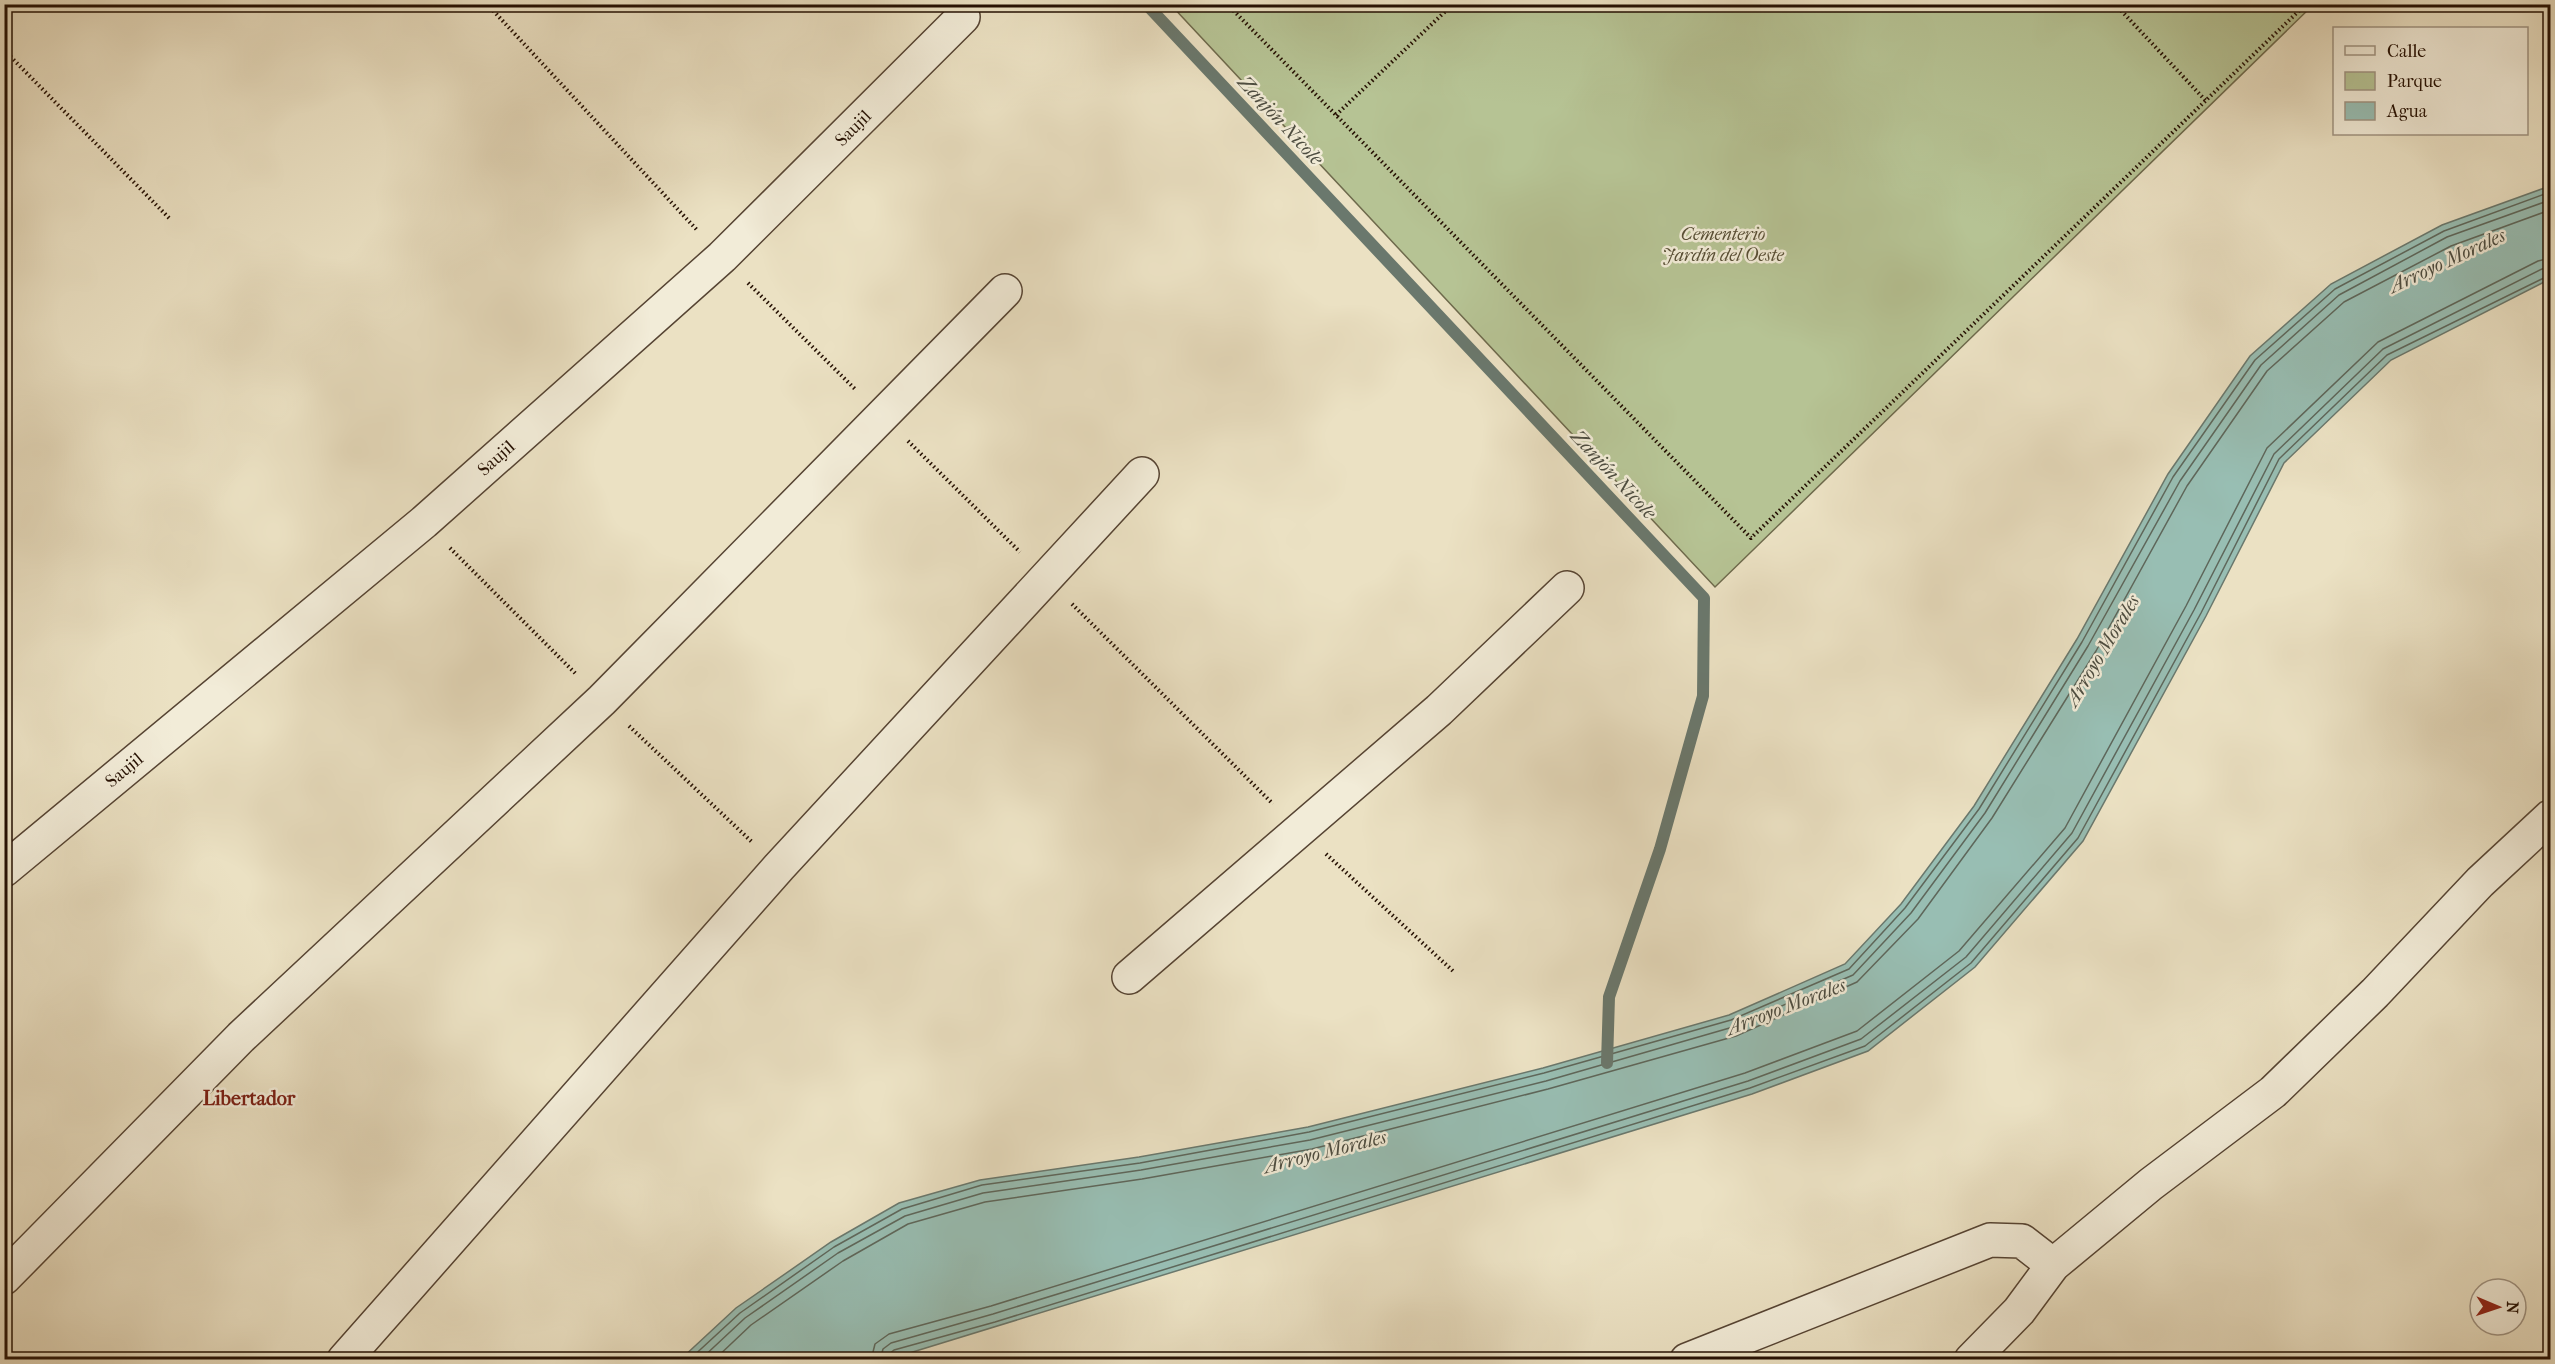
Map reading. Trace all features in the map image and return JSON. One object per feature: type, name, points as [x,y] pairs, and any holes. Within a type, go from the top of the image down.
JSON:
[{"type":"street","name":"Saujil","points":[[4,870],[424,522],[722,257],[963,17]]},
{"type":"street","points":[[4,1278],[241,1037],[602,700],[1005,291]]},
{"type":"street","points":[[344,1359],[779,867],[1142,474]]},
{"type":"street","points":[[1129,977],[1439,710],[1567,588]]},
{"type":"street","points":[[1971,1359],[2019,1311],[2053,1265],[2151,1184],[2273,1092],[2375,993],[2480,882],[2550,817]]},
{"type":"street","points":[[1687,1359],[1990,1240],[2022,1241],[2053,1265]]},
{"type":"path","points":[[487,4],[722,257],[1300,830],[1453,971]]},
{"type":"path","points":[[1227,4],[1751,538],[2207,102],[2306,4]]},
{"type":"path","points":[[1336,115],[1453,4]]},
{"type":"path","points":[[2115,4],[2207,102]]},
{"type":"path","points":[[4,50],[171,220]]},
{"type":"green space","name":"Cementerio Jardín del Oeste","points":[[1171,5],[2313,5],[1715,587]]},
{"type":"water","name":"Arroyo Morales","points":[[2550,186],[2550,279],[2391,360],[2284,463],[2206,616],[2083,841],[1975,967],[1868,1051],[1752,1094],[890,1359],[681,1359],[736,1308],[831,1242],[899,1203],[980,1180],[1139,1157],[1308,1127],[1543,1068],[1729,1015],[1845,964],[1901,904],[1974,806],[2077,639],[2168,474],[2250,356],[2331,284],[2442,225]]},
{"type":"waterway","name":"Zanjón Nicole","points":[[1146,4],[1704,598],[1703,696],[1660,849],[1609,997],[1607,1063]]},
{"type":"district","name":"Libertador","points":[[249,1098]]}]
